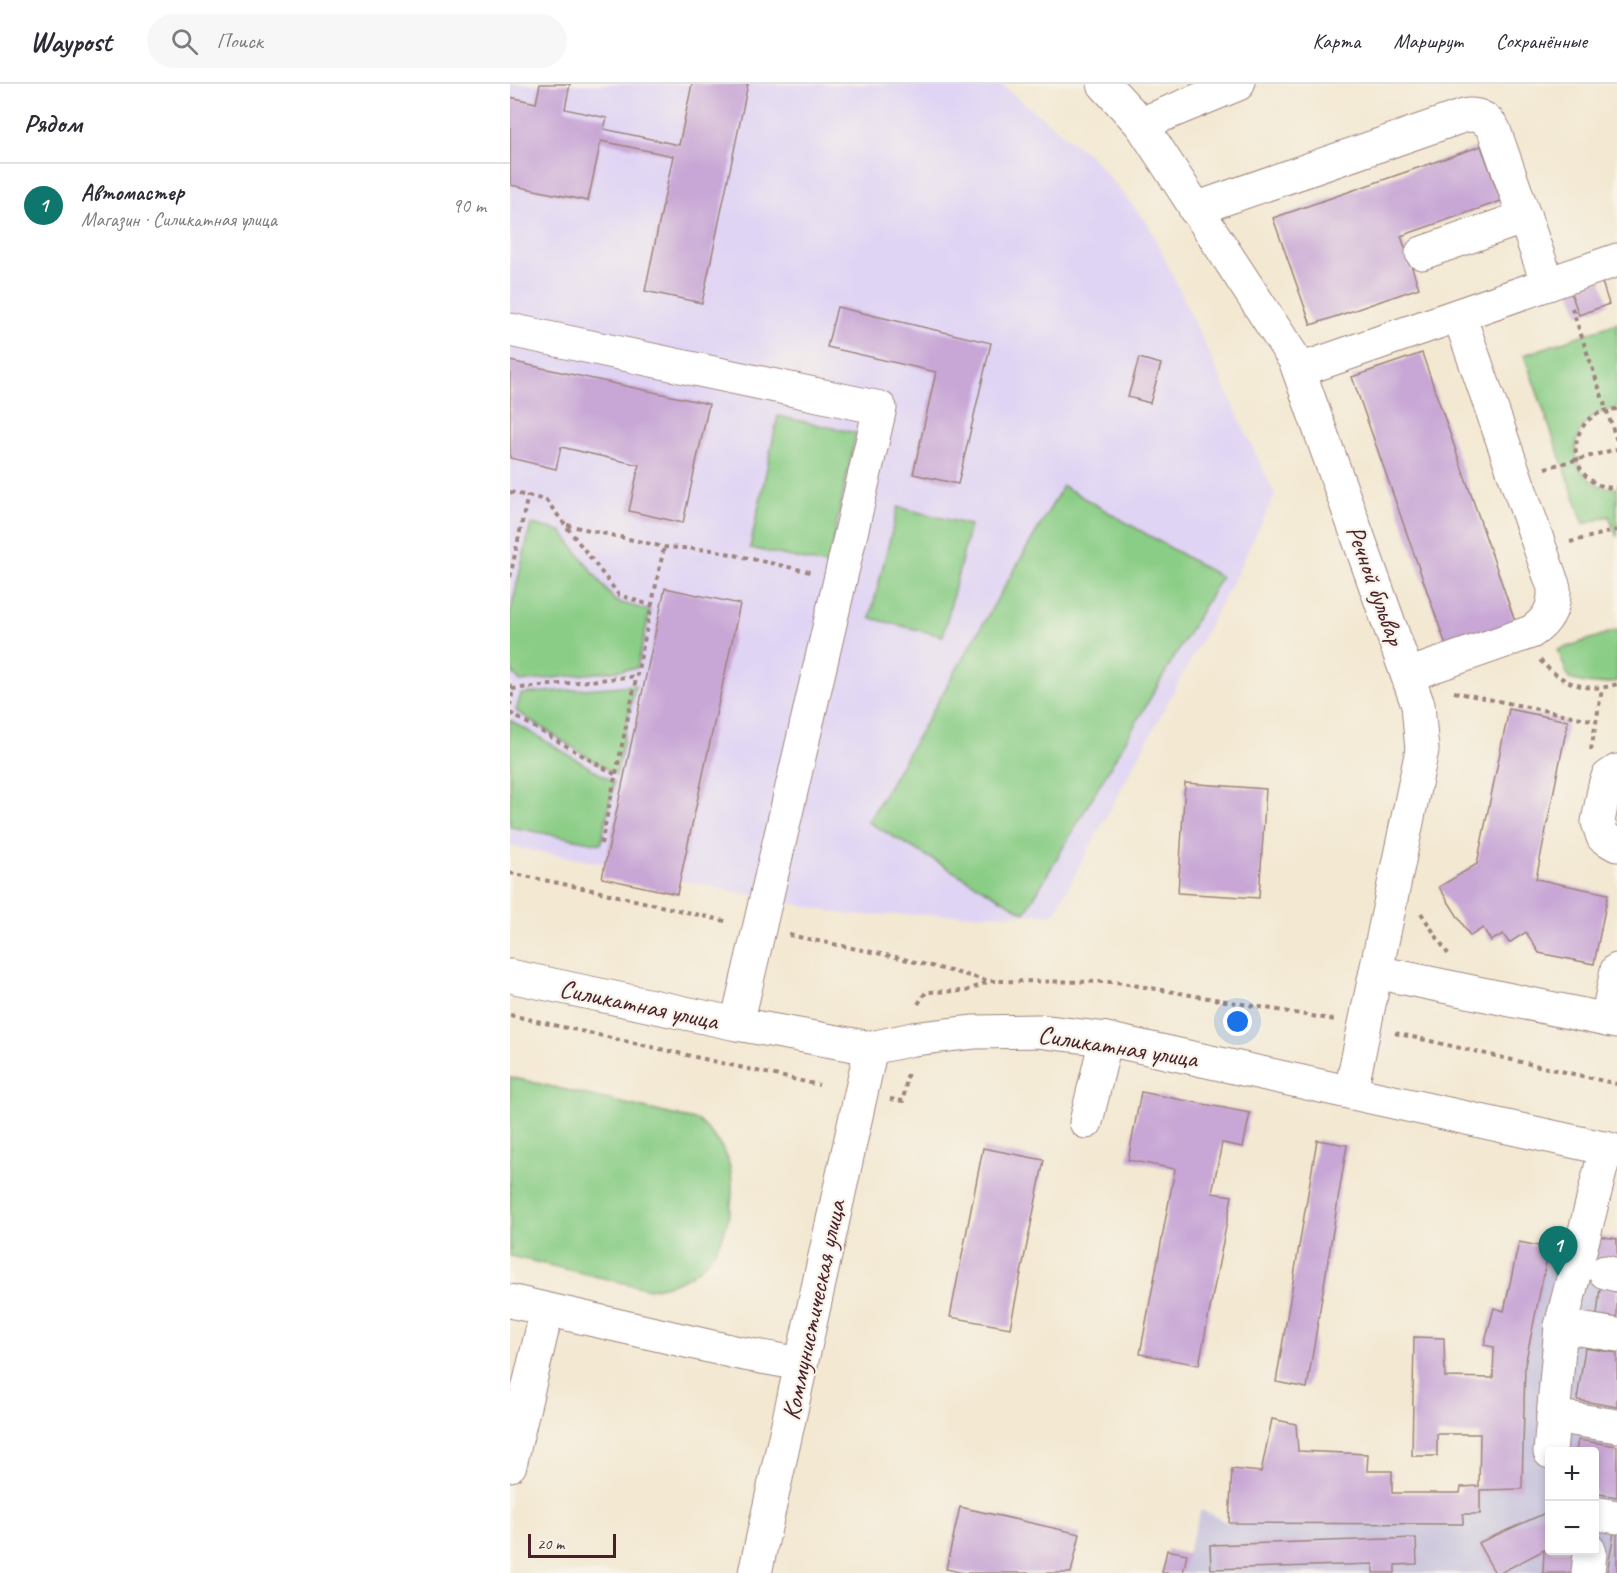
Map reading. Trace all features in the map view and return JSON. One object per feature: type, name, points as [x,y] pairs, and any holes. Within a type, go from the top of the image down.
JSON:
[{"type":"street","name":"Речной бульвар","points":[[1104,84],[1141,124],[1300,370],[1408,675],[1421,720],[1422,750],[1351,1091]]},
{"type":"street","points":[[1141,124],[1238,84]]},
{"type":"street","points":[[1196,209],[1470,115],[1481,117],[1492,125],[1525,217],[1556,281]]},
{"type":"street","points":[[1422,253],[1525,217]]},
{"type":"street","points":[[1300,370],[1617,260]]},
{"type":"street","points":[[1408,675],[1523,635],[1541,625],[1552,608],[1554,588],[1459,315]]},
{"type":"street","points":[[510,330],[879,408],[737,1024]]},
{"type":"street","points":[[1611,778],[1598,822],[1600,830],[1608,841],[1617,845]]},
{"type":"street","points":[[1376,972],[1612,1021],[1617,970]]},
{"type":"street","name":"Силикатная улица","points":[[510,976],[737,1024],[871,1048],[913,1039],[974,1032],[1038,1031],[1106,1039],[1351,1091],[1611,1150]]},
{"type":"street","points":[[1086,1122],[1106,1039]]},
{"type":"street","name":"Коммунистическая улица","points":[[755,1573],[871,1048]]},
{"type":"street","points":[[1550,1447],[1561,1326],[1611,1150]]},
{"type":"street","points":[[510,1301],[738,1353],[801,1364]]},
{"type":"street","points":[[510,1465],[547,1310]]},
{"type":"street","points":[[1561,1326],[1617,1335]]},
{"type":"street","points":[[1553,1416],[1617,1426]]},
{"type":"street","points":[[1599,1514],[1617,1517]]},
{"type":"street","points":[[1588,1573],[1589,1555]]},
{"type":"path","points":[[1556,281],[1617,441]]},
{"type":"path","points":[[1617,409],[1607,410],[1588,420],[1581,428],[1575,449],[1581,469],[1594,483],[1603,487],[1617,488]]},
{"type":"path","points":[[1515,476],[1617,449]]},
{"type":"path","points":[[510,492],[546,500],[619,596],[653,606]]},
{"type":"path","points":[[510,577],[528,495]]},
{"type":"path","points":[[567,525],[664,548],[713,550],[840,579]]},
{"type":"path","points":[[1541,550],[1617,530]]},
{"type":"path","points":[[601,844],[664,548]]},
{"type":"path","points":[[1523,635],[1537,657],[1551,671],[1576,685],[1602,689],[1617,684]]},
{"type":"path","points":[[510,705],[511,687],[637,676]]},
{"type":"path","points":[[1602,689],[1591,752],[1611,778]]},
{"type":"path","points":[[1450,691],[1596,721]]},
{"type":"path","points":[[510,713],[616,775]]},
{"type":"path","points":[[1416,905],[1473,993]]},
{"type":"path","points":[[918,1004],[926,992],[966,991],[990,981],[1116,982],[1364,1026],[1617,1084]]},
{"type":"path","points":[[510,1015],[819,1085]]},
{"type":"path","points":[[886,1098],[903,1101],[908,1070]]},
{"type":"shaded area","points":[[510,84],[1000,84],[1091,156],[1149,225],[1275,495],[1235,577],[1054,914],[849,915],[680,880],[740,604],[665,588],[605,864],[510,846]]},
{"type":"shaded area","points":[[1617,1239],[1617,1573],[1162,1573],[1167,1550],[1187,1554],[1201,1510],[1229,1523],[1232,1469],[1261,1472],[1272,1419],[1296,1424],[1298,1451],[1368,1454],[1368,1471],[1392,1493],[1460,1493],[1461,1487],[1479,1486],[1479,1434],[1438,1434],[1437,1456],[1412,1456],[1414,1337],[1444,1338],[1445,1377],[1493,1378],[1494,1347],[1484,1345],[1494,1308],[1504,1310],[1519,1242],[1565,1250]]},
{"type":"green space","points":[[1617,323],[1617,409],[1599,413],[1586,423],[1578,436],[1576,450],[1579,464],[1586,476],[1599,485],[1617,488],[1617,537],[1609,516],[1584,524],[1524,355]]},
{"type":"green space","points":[[778,416],[856,433],[828,565],[750,548]]},
{"type":"green space","points":[[1063,486],[1221,577],[1025,913],[868,822]]},
{"type":"green space","points":[[898,507],[970,525],[943,636],[870,618]]},
{"type":"green space","points":[[531,524],[561,531],[615,601],[650,611],[637,668],[520,682],[510,669],[510,614]]},
{"type":"green space","points":[[1617,630],[1617,681],[1593,684],[1569,679],[1558,650]]},
{"type":"green space","points":[[635,685],[616,775],[516,711],[521,694]]},
{"type":"green space","points":[[510,720],[614,782],[601,844],[510,827]]},
{"type":"green space","points":[[510,1077],[699,1121],[725,1152],[731,1172],[732,1188],[731,1205],[722,1237],[704,1264],[682,1280],[649,1289],[510,1256]]},
{"type":"building","points":[[540,84],[570,84],[565,109],[607,118],[604,129],[679,145],[692,84],[748,84],[702,303],[645,291],[673,156],[601,141],[588,201],[510,185],[510,97],[536,103]]},
{"type":"building","points":[[1481,146],[1501,201],[1401,236],[1419,288],[1311,325],[1273,218]]},
{"type":"building","points":[[1601,279],[1609,304],[1579,315],[1570,290]]},
{"type":"building","points":[[837,307],[991,343],[958,484],[913,474],[936,372],[827,347]]},
{"type":"building","points":[[1422,353],[1517,627],[1448,651],[1352,377]]},
{"type":"building","points":[[1139,358],[1161,364],[1150,403],[1128,397]]},
{"type":"building","points":[[510,361],[709,404],[683,523],[629,511],[639,465],[561,447],[556,469],[510,458]]},
{"type":"building","points":[[665,588],[740,604],[677,894],[602,878]]},
{"type":"building","points":[[1509,709],[1568,721],[1536,879],[1608,894],[1594,964],[1539,953],[1526,932],[1509,943],[1503,934],[1491,941],[1483,928],[1470,936],[1439,887],[1477,864]]},
{"type":"building","points":[[1185,783],[1266,789],[1259,898],[1178,893]]},
{"type":"building","points":[[1141,1092],[1250,1113],[1243,1147],[1222,1143],[1212,1193],[1232,1196],[1199,1365],[1140,1354],[1175,1169],[1128,1160]]},
{"type":"building","points":[[1317,1140],[1347,1145],[1307,1388],[1276,1382]]},
{"type":"building","points":[[983,1148],[1044,1160],[1010,1328],[950,1317]]},
{"type":"building","points":[[1592,1235],[1617,1239],[1617,1268],[1588,1264]]},
{"type":"building","points":[[1519,1242],[1549,1248],[1525,1365],[1522,1489],[1480,1490],[1480,1514],[1463,1514],[1463,1524],[1229,1523],[1232,1469],[1261,1472],[1272,1419],[1296,1424],[1298,1451],[1368,1454],[1367,1471],[1392,1471],[1392,1493],[1460,1493],[1461,1487],[1479,1486],[1480,1434],[1437,1434],[1437,1456],[1412,1456],[1414,1337],[1444,1338],[1445,1377],[1493,1378],[1494,1347],[1484,1345],[1494,1308],[1504,1311]]},
{"type":"building","points":[[1600,1288],[1617,1290],[1617,1318],[1597,1315]]},
{"type":"building","points":[[1585,1348],[1617,1353],[1617,1407],[1577,1400]]},
{"type":"building","points":[[1578,1440],[1617,1446],[1617,1497],[1599,1494],[1599,1447],[1577,1447]]},
{"type":"building","points":[[960,1507],[1080,1534],[1071,1573],[964,1573],[946,1569]]},
{"type":"building","points":[[1545,1513],[1545,1555],[1574,1555],[1573,1573],[1543,1573],[1544,1550],[1500,1573],[1495,1573],[1478,1543]]},
{"type":"building","points":[[1614,1532],[1617,1532],[1617,1573],[1607,1573]]},
{"type":"building","points":[[1416,1538],[1417,1564],[1395,1565],[1395,1573],[1373,1573],[1373,1564],[1211,1569],[1210,1545]]},
{"type":"building","points":[[1167,1550],[1187,1554],[1183,1573],[1162,1573]]},
{"type":"place","name":"Автомастер","points":[[1558,1276]]}]
